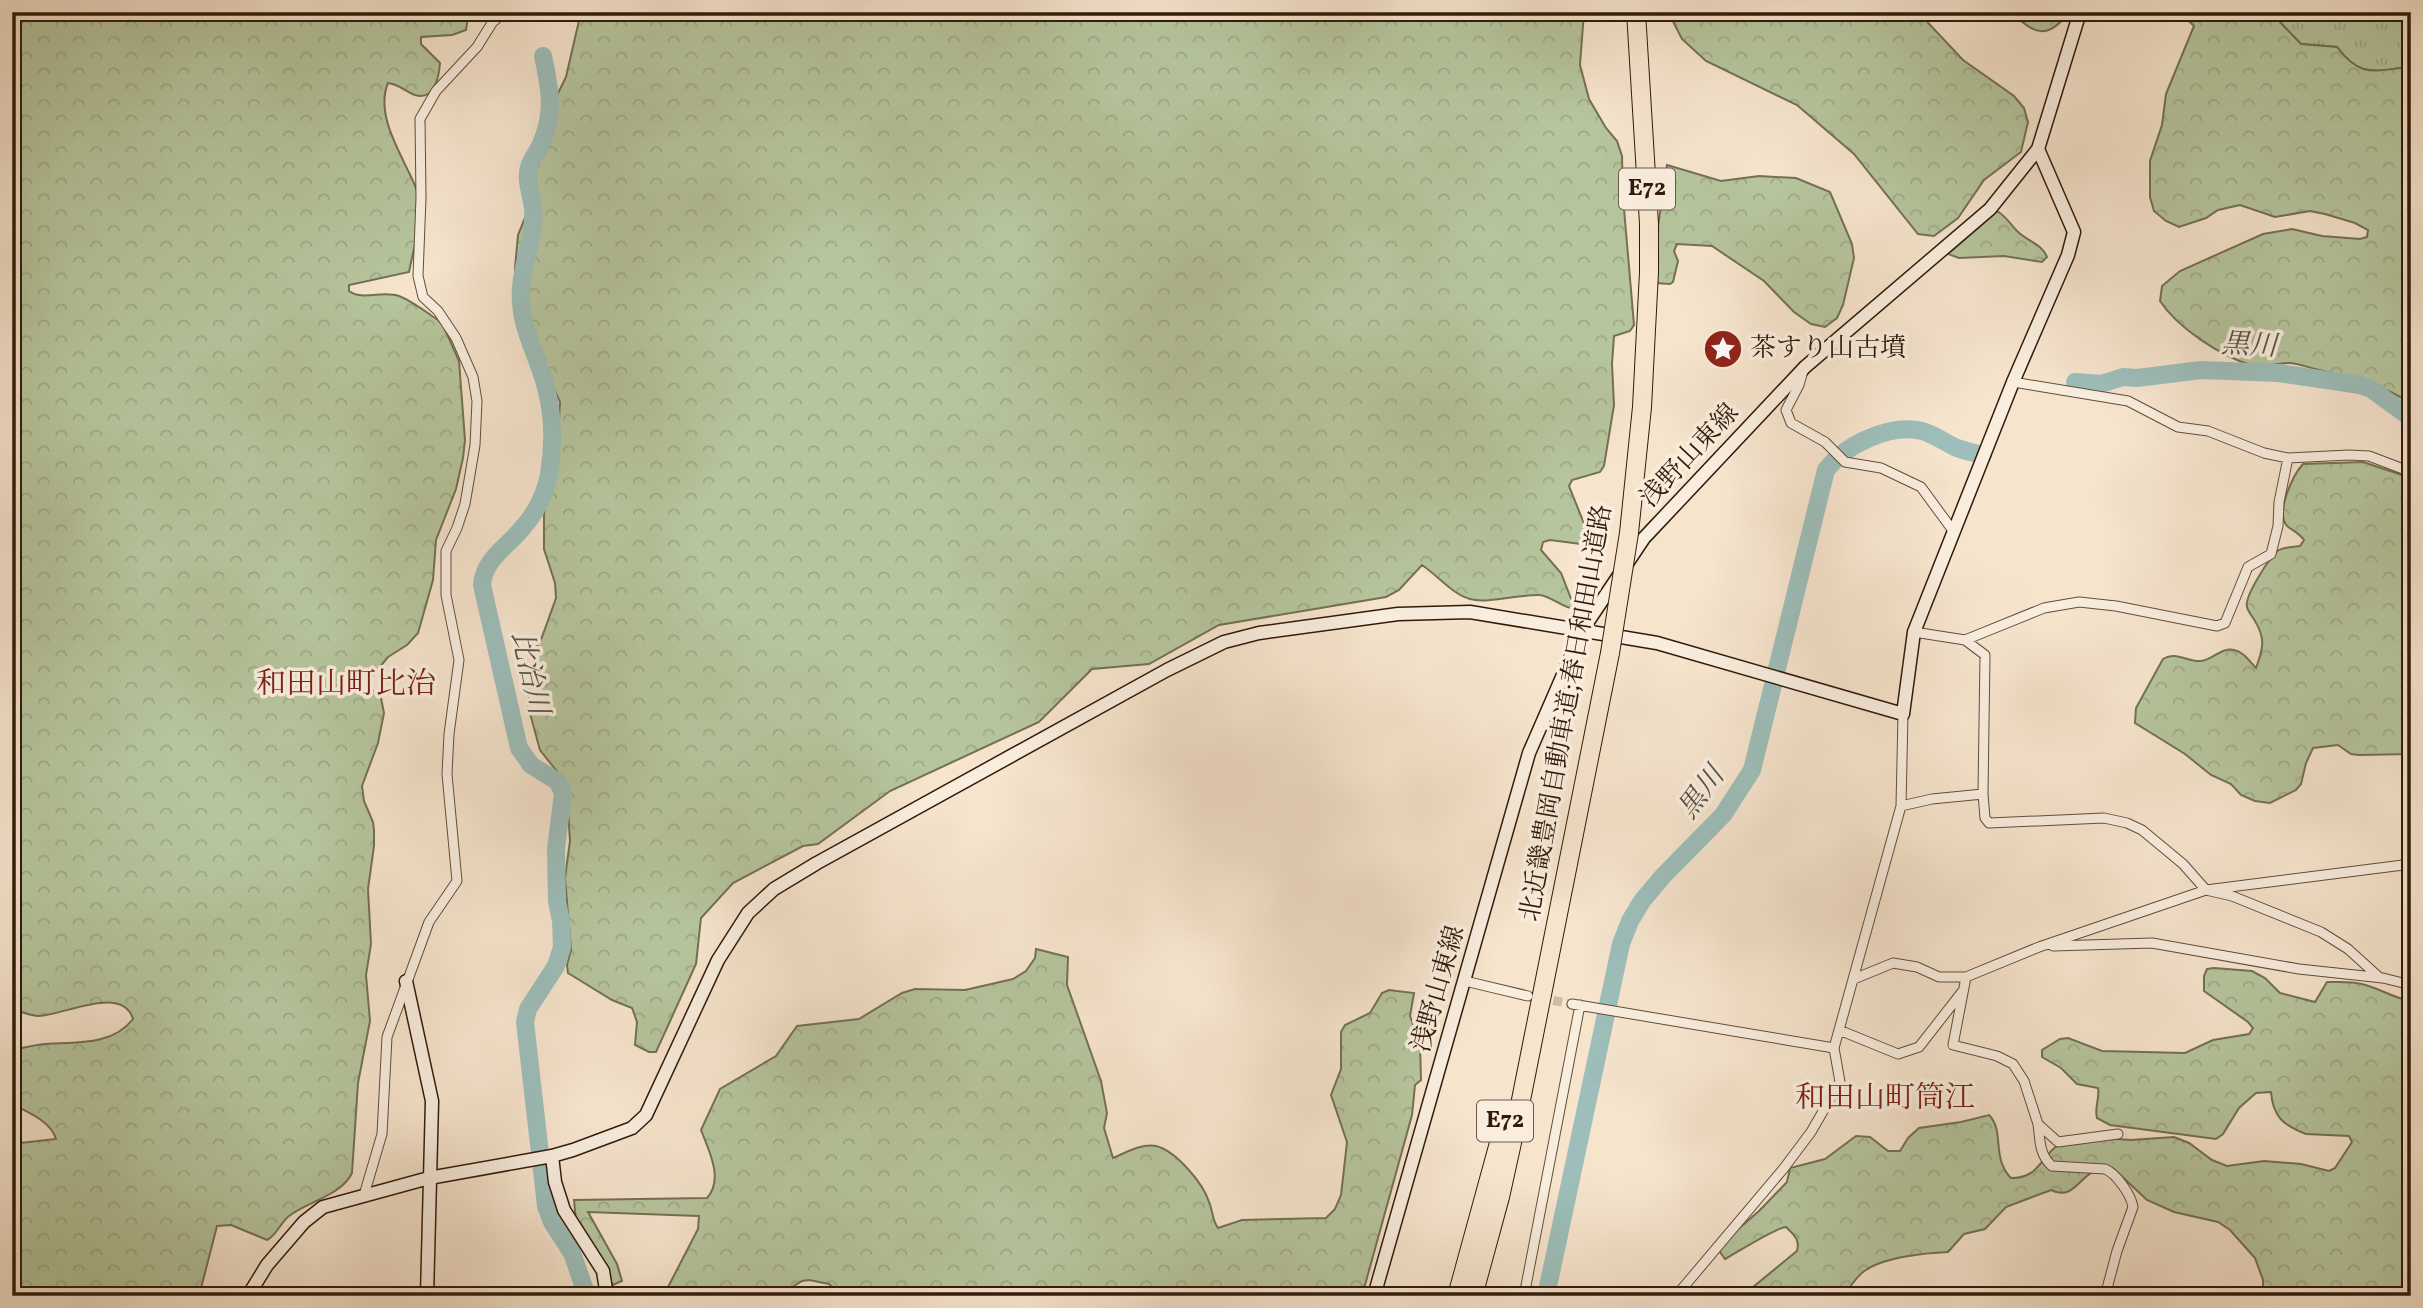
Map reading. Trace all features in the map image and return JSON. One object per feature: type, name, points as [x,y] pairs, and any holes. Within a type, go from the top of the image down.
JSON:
[{"type":"highway","name":"北近畿豊岡自動車道;春日和田山道路","points":[[1628,12],[1643,365]]},
{"type":"highway","name":"北近畿豊岡自動車道;春日和田山道路","points":[[1473,1296],[1514,1133],[1610,653],[1629,533],[1638,456],[1649,272],[1649,224],[1636,12]]},
{"type":"highway","name":"北近畿豊岡自動車道;春日和田山道路","points":[[1457,1296],[1551,946]]},
{"type":"street","points":[[364,1195],[382,1134],[387,1037],[429,922],[457,881],[447,774],[449,734],[459,660],[446,595],[446,551],[465,504],[475,445],[477,401],[473,377],[456,338],[438,311],[423,297],[418,276],[420,120],[436,91],[477,47],[492,23],[504,12]]},
{"type":"street","name":"浅野山東線","points":[[1374,1296],[1529,753],[1583,629],[1644,538],[1805,367],[1990,209],[2038,149],[2080,12]]},
{"type":"street","points":[[1676,1296],[1811,1132],[1840,1082],[1834,1048],[1900,806],[1903,714],[1914,632],[2013,382],[2068,255],[2074,232],[2038,149]]},
{"type":"street","points":[[1805,367],[1786,410],[1791,423],[1825,443],[1845,462],[1881,468],[1921,487],[1954,532]]},
{"type":"street","points":[[2013,382],[2128,401],[2178,427],[2208,431],[2264,453],[2288,458],[2369,456],[2411,472]]},
{"type":"street","points":[[1965,640],[2044,608],[2079,602],[2116,606],[2217,626],[2225,623],[2248,567],[2271,554],[2288,458]]},
{"type":"street","points":[[248,1296],[267,1265],[304,1222],[323,1207],[429,1178],[552,1156],[632,1128],[646,1115],[718,960],[748,914],[774,889],[1167,670],[1224,642],[1259,633],[1398,614],[1470,612],[1657,643],[1903,714]]},
{"type":"street","points":[[1914,632],[1965,640],[1985,655],[1983,794],[1984,818],[1989,823],[2104,818],[2127,823],[2142,831],[2183,864],[2207,890],[2232,896],[2321,932],[2348,949],[2380,978]]},
{"type":"street","points":[[1900,806],[1932,799],[1983,794]]},
{"type":"street","points":[[1854,979],[1893,963],[1917,967],[1939,977],[1966,977],[2039,947],[2207,890],[2411,864]]},
{"type":"street","points":[[2039,947],[2152,943],[2299,969],[2380,978],[2411,985]]},
{"type":"street","points":[[1966,977],[1953,1045],[1997,1056],[2013,1064],[2024,1081],[2046,1161],[2052,1166],[2105,1169],[2112,1172],[2132,1200],[2133,1207],[2105,1296]]},
{"type":"street","points":[[407,981],[432,1101],[427,1296]]},
{"type":"street","points":[[1465,981],[1528,996]]},
{"type":"street","points":[[1839,1030],[1898,1054],[1919,1047],[1963,991]]},
{"type":"street","points":[[1524,1296],[1576,1005],[1834,1048]]},
{"type":"street","points":[[2038,1124],[2058,1142],[2118,1135]]},
{"type":"street","points":[[552,1156],[555,1182],[564,1210],[603,1271],[607,1296]]},
{"type":"green space","points":[[12,12],[469,12],[466,30],[452,35],[421,37],[421,44],[440,63],[437,80],[431,91],[422,96],[415,95],[388,83],[385,95],[391,133],[421,204],[409,272],[349,285],[349,291],[354,294],[399,296],[443,325],[459,361],[465,440],[456,489],[436,540],[433,580],[418,633],[407,645],[388,657],[368,681],[370,688],[381,698],[384,713],[378,743],[362,786],[374,830],[368,889],[371,944],[366,975],[370,1021],[358,1083],[352,1173],[347,1181],[332,1193],[289,1216],[267,1240],[231,1225],[217,1226],[199,1296],[18,1296],[12,1282],[12,1144],[56,1139],[44,1122],[12,1104],[12,1050],[41,1044],[93,1041],[115,1034],[133,1019],[127,1009],[105,1002],[39,1016],[12,1009]]},
{"type":"green space","points":[[581,12],[1584,12],[1580,65],[1589,99],[1617,141],[1622,156],[1634,325],[1630,331],[1614,336],[1614,405],[1604,466],[1600,472],[1572,480],[1569,486],[1587,531],[1587,539],[1581,544],[1550,540],[1543,542],[1541,550],[1561,573],[1575,609],[1540,595],[1486,600],[1463,597],[1422,565],[1399,590],[1386,597],[1219,625],[1149,664],[1092,669],[1039,722],[890,791],[818,844],[803,846],[733,883],[701,918],[696,964],[656,1052],[649,1052],[635,1045],[637,1022],[632,1008],[612,1000],[568,973],[571,950],[565,878],[570,841],[567,795],[559,774],[540,750],[528,706],[535,650],[556,598],[555,583],[544,549],[544,515],[547,492],[556,472],[560,402],[529,334],[516,292],[515,268],[518,235],[527,213],[526,182],[529,159],[566,77]]},
{"type":"green space","points":[[1668,12],[1918,12],[1963,60],[2014,96],[2024,108],[2028,122],[2021,152],[1984,180],[1958,218],[1934,236],[1918,234],[1854,154],[1797,105],[1706,61],[1682,39]]},
{"type":"green space","points":[[2010,12],[2070,12],[2054,27],[2040,31]]},
{"type":"green space","points":[[2180,12],[2263,12],[2276,18],[2301,44],[2337,47],[2353,64],[2361,68],[2378,70],[2411,67],[2411,404],[2377,386],[2299,364],[2261,366],[2239,361],[2213,348],[2188,330],[2160,301],[2162,286],[2180,271],[2263,234],[2292,229],[2322,236],[2360,239],[2367,237],[2368,230],[2355,223],[2310,211],[2275,217],[2240,205],[2218,210],[2206,218],[2179,227],[2154,211],[2150,197],[2150,161],[2162,125],[2166,94],[2194,26]]},
{"type":"green space","points":[[2263,12],[2411,12],[2411,67],[2378,70],[2361,68],[2353,64],[2337,47],[2301,44],[2276,18]]},
{"type":"green space","points":[[1667,165],[1721,181],[1759,176],[1796,178],[1830,192],[1852,244],[1854,258],[1843,305],[1837,318],[1825,327],[1811,324],[1794,312],[1764,281],[1712,246],[1677,244],[1674,251],[1678,261],[1673,282],[1656,283],[1653,261]]},
{"type":"green space","points":[[1997,211],[2042,249],[2047,257],[2042,262],[2004,256],[1959,258],[1948,254]]},
{"type":"green space","points":[[2363,462],[2411,478],[2411,754],[2359,755],[2351,754],[2338,745],[2313,748],[2301,784],[2296,790],[2270,803],[2255,801],[2241,795],[2231,784],[2211,775],[2185,754],[2135,723],[2136,708],[2163,659],[2168,657],[2201,661],[2225,650],[2234,650],[2244,655],[2256,668],[2262,650],[2262,639],[2248,611],[2247,602],[2258,577],[2275,554],[2281,549],[2300,546],[2304,540],[2287,526],[2284,520],[2284,503],[2295,476],[2303,464]]},
{"type":"green space","points":[[1036,949],[1068,957],[1067,985],[1101,1081],[1107,1113],[1104,1128],[1113,1158],[1151,1145],[1172,1154],[1188,1169],[1206,1194],[1218,1228],[1242,1220],[1326,1218],[1335,1209],[1341,1195],[1347,1142],[1331,1095],[1341,1069],[1341,1032],[1345,1025],[1370,1013],[1382,993],[1389,990],[1414,993],[1410,1016],[1420,1043],[1421,1080],[1415,1085],[1412,1115],[1365,1285],[1340,1296],[842,1296],[829,1284],[809,1280],[802,1281],[778,1296],[667,1296],[666,1291],[698,1229],[699,1216],[588,1212],[617,1264],[622,1281],[613,1285],[576,1221],[574,1200],[707,1198],[712,1190],[715,1174],[701,1130],[720,1089],[776,1056],[797,1026],[859,1019],[902,993],[915,989],[965,990],[1013,979],[1026,971],[1035,958]]},
{"type":"green space","points":[[2207,969],[2252,971],[2265,978],[2280,993],[2315,1002],[2327,982],[2354,982],[2411,1001],[2411,1296],[2263,1296],[2263,1280],[2255,1258],[2230,1230],[2218,1222],[2174,1212],[2147,1200],[2114,1169],[2105,1169],[2090,1173],[2065,1192],[2051,1190],[2006,1207],[1985,1229],[1964,1234],[1948,1252],[1906,1256],[1874,1266],[1860,1275],[1844,1296],[1742,1296],[1797,1251],[1797,1240],[1786,1227],[1781,1228],[1725,1259],[1720,1252],[1721,1244],[1787,1182],[1790,1168],[1825,1159],[1856,1136],[1870,1137],[1888,1151],[1900,1151],[1908,1138],[1919,1128],[1989,1115],[1994,1121],[2001,1162],[2011,1178],[2033,1171],[2057,1146],[2101,1138],[2131,1140],[2174,1137],[2227,1166],[2264,1161],[2301,1164],[2329,1171],[2335,1168],[2352,1142],[2349,1136],[2306,1134],[2291,1127],[2277,1114],[2271,1092],[2256,1093],[2239,1108],[2223,1134],[2216,1139],[2110,1125],[2097,1118],[2098,1088],[2077,1084],[2061,1068],[2042,1057],[2042,1050],[2060,1039],[2068,1038],[2102,1051],[2185,1053],[2213,1040],[2249,1034],[2253,1028],[2248,1022],[2204,991]]},
{"type":"waterway","name":"比治川","points":[[543,56],[550,110],[540,147],[528,172],[533,219],[522,277],[521,300],[525,325],[548,395],[552,429],[551,463],[546,488],[536,509],[487,567],[482,585],[519,748],[531,765],[558,782],[563,793],[556,849],[557,902],[562,947],[556,966],[528,1009],[525,1022],[546,1206],[552,1222],[572,1253],[587,1296]]},
{"type":"waterway","name":"黒川","points":[[2075,382],[2101,384],[2123,377],[2137,378],[2201,370],[2279,373],[2360,385],[2371,389],[2411,418]]},
{"type":"waterway","name":"黒川","points":[[1546,1296],[1621,944],[1642,901],[1723,815],[1752,770],[1826,470],[1856,445],[1896,430],[1922,431],[1957,448],[1983,455]]},
{"type":"tunnel","points":[[1540,998],[1572,1004]]},
{"type":"place","name":"茶すり山古墳","points":[[1723,349]]},
{"type":"district","name":"和田山町比治","points":[[346,685]]},
{"type":"district","name":"和田山町筒江","points":[[1885,1099]]}]
